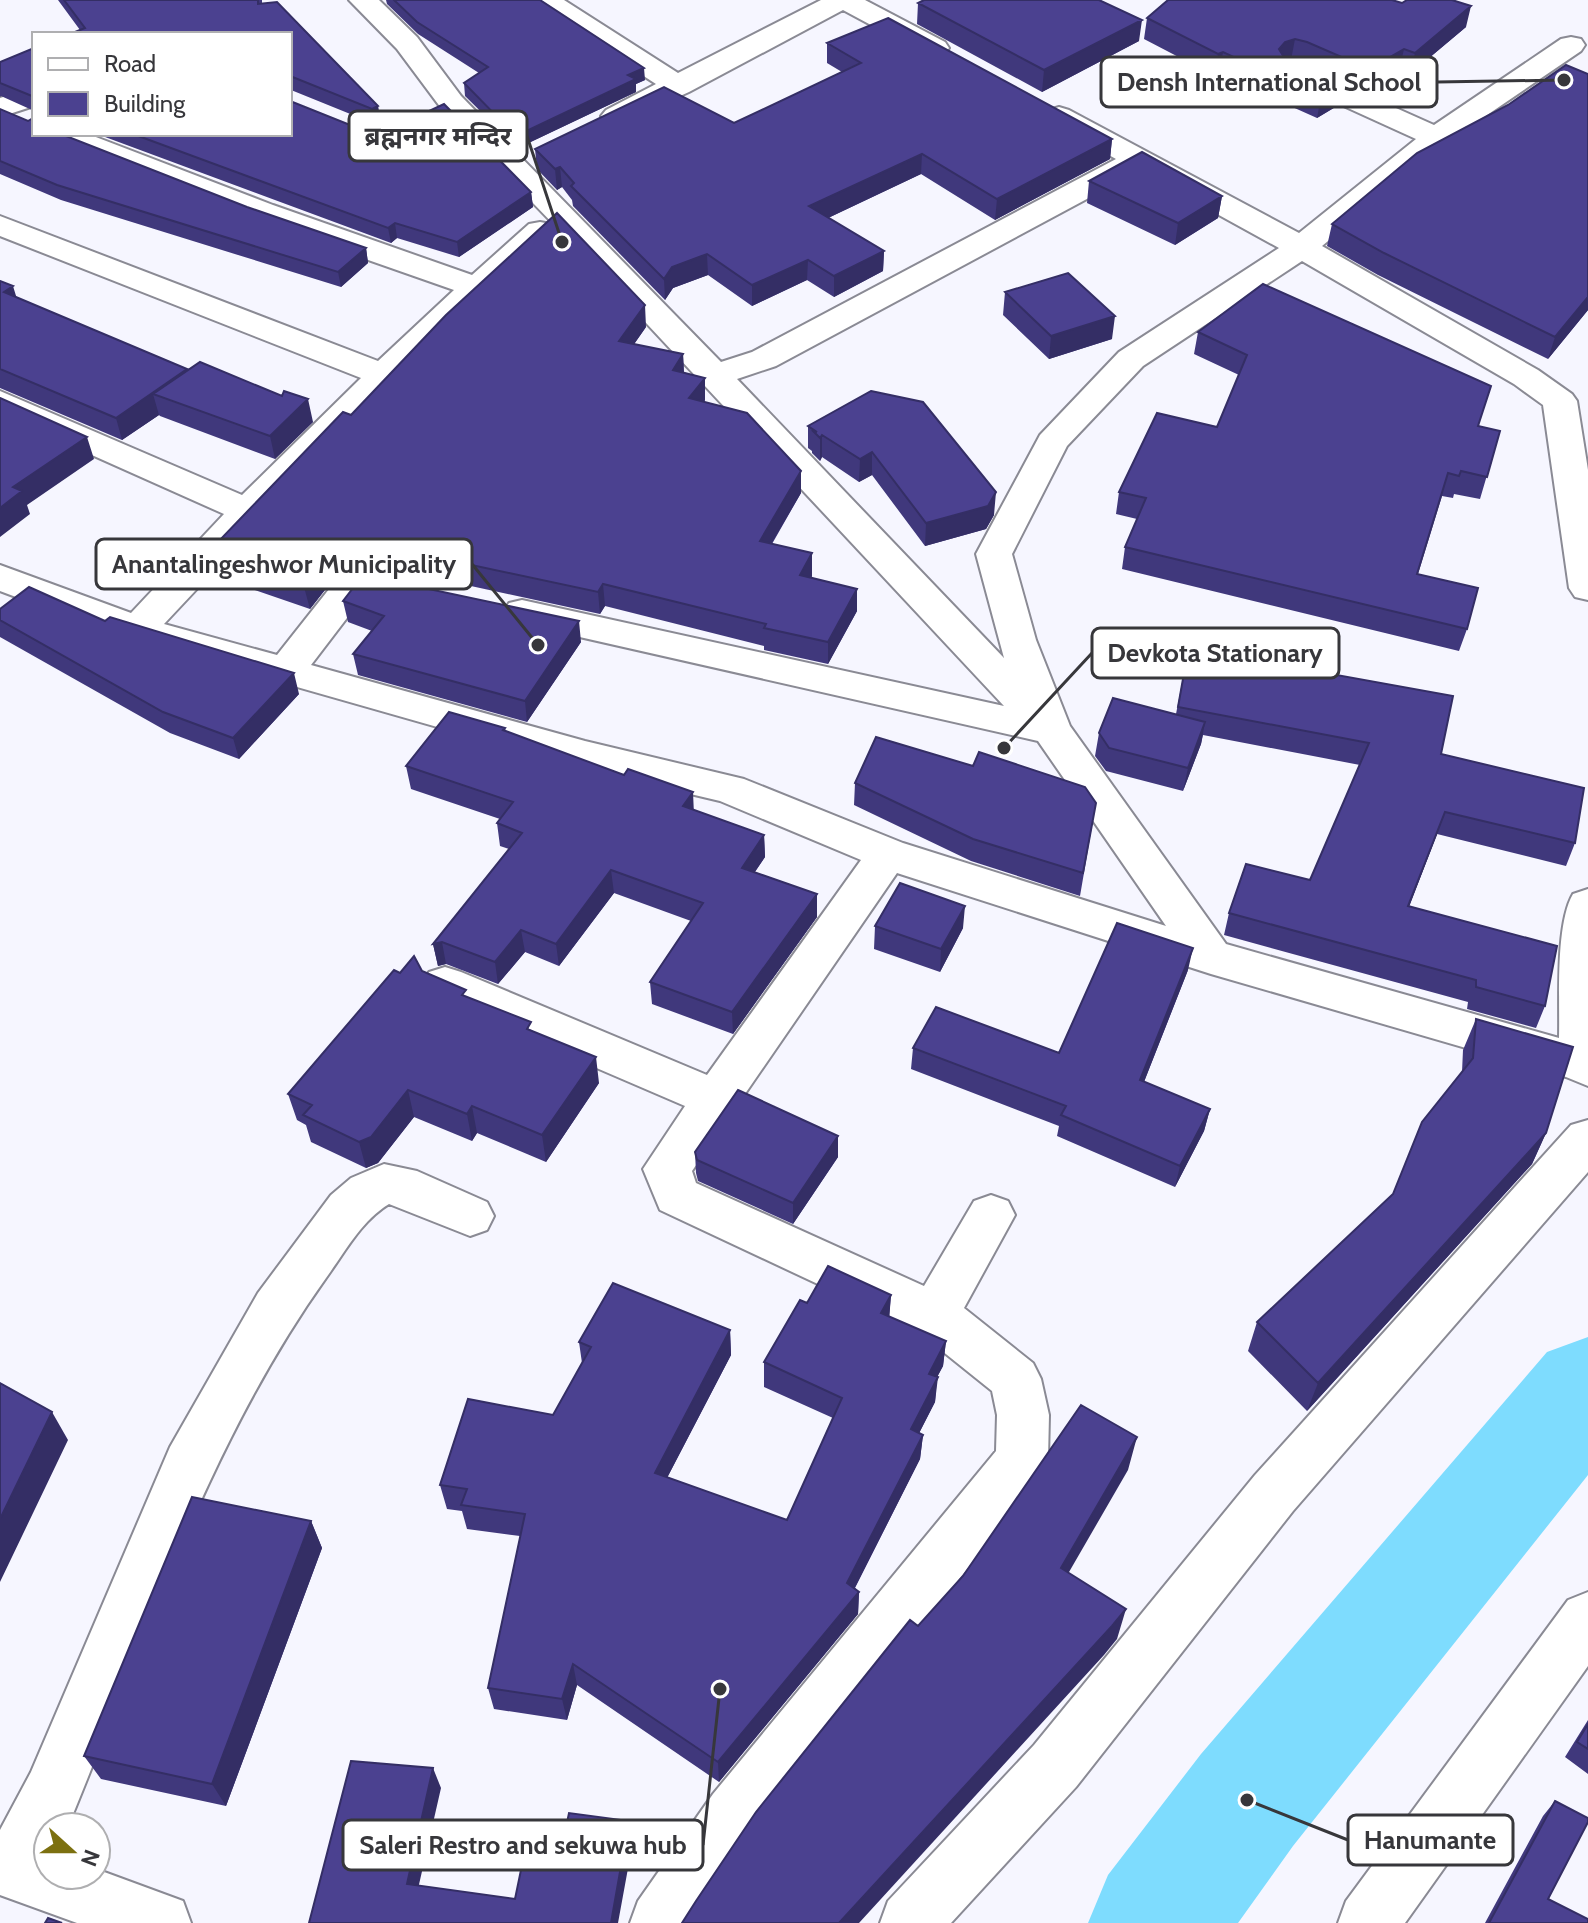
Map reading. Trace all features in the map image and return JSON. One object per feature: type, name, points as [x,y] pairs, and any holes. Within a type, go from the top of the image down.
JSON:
[{"type":"street","points":[[363,0],[407,43],[437,108],[528,158],[560,213],[1051,730],[1211,957]]},
{"type":"street","points":[[596,125],[679,86],[844,0],[964,64]]},
{"type":"street","points":[[547,1],[679,86]]},
{"type":"street","points":[[1051,730],[1017,640],[994,554],[1052,442],[1131,359],[1301,247],[1436,137],[1571,45]]},
{"type":"street","points":[[1292,72],[1436,137]]},
{"type":"street","points":[[32,97],[0,108],[32,123]]},
{"type":"street","points":[[1032,101],[1301,247],[1574,404],[1588,588]]},
{"type":"street","points":[[66,136],[262,212],[476,287]]},
{"type":"street","points":[[714,376],[764,359],[790,346],[1139,159]]},
{"type":"street","points":[[138,629],[247,511],[382,374],[560,213]]},
{"type":"street","points":[[0,225],[382,374]]},
{"type":"street","points":[[0,401],[247,511]]},
{"type":"street","points":[[0,577],[138,629],[585,755],[730,789],[888,854],[1211,957],[1584,1065],[1583,956],[1588,905]]},
{"type":"street","points":[[286,670],[354,583],[373,580],[448,596]]},
{"type":"street","points":[[494,606],[1051,730]]},
{"type":"street","points":[[660,1923],[734,1815],[1022,1459],[1023,1415],[1015,1379],[934,1314],[677,1196],[667,1169],[888,854]]},
{"type":"street","points":[[445,984],[715,1099]]},
{"type":"street","points":[[910,1923],[1055,1766],[1274,1493],[1588,1139]]},
{"type":"street","points":[[161,1923],[6,1867],[52,1793],[189,1464],[276,1308],[348,1209],[384,1184],[400,1185],[470,1216]]},
{"type":"street","points":[[934,1314],[991,1215]]},
{"type":"street","points":[[1368,1923],[1588,1619]]},
{"type":"building","points":[[64,0],[277,2],[378,106],[372,109],[292,77],[292,32],[75,32],[85,28]]},
{"type":"building","points":[[394,0],[540,0],[644,68],[628,75],[636,79],[516,136],[464,83],[488,67],[417,22]]},
{"type":"building","points":[[924,0],[1099,0],[1142,20],[1044,70],[918,3]]},
{"type":"building","points":[[1168,0],[1392,0],[1402,3],[1407,0],[1452,0],[1471,6],[1415,53],[1404,49],[1369,69],[1307,42],[1295,39],[1285,42],[1279,49],[1285,59],[1342,85],[1321,97],[1223,52],[1218,54],[1147,18]]},
{"type":"building","points":[[888,18],[1112,139],[997,199],[922,154],[809,206],[884,251],[834,276],[808,260],[752,285],[707,254],[672,267],[664,279],[571,186],[574,183],[560,167],[555,169],[535,149],[664,87],[734,123],[861,63],[827,43]]},
{"type":"building","points":[[32,49],[32,96],[0,83],[0,62]]},
{"type":"building","points":[[1566,65],[1588,74],[1588,297],[1555,337],[1332,224],[1417,153],[1508,105]]},
{"type":"building","points":[[292,102],[370,133],[393,128],[444,104],[531,192],[457,242],[395,223],[388,228],[138,136],[292,136]]},
{"type":"building","points":[[0,109],[28,121],[32,119],[32,136],[66,136],[247,207],[366,248],[338,272],[57,185],[0,161]]},
{"type":"building","points":[[1142,152],[1222,196],[1178,223],[1089,181]]},
{"type":"building","points":[[557,213],[645,305],[619,341],[683,354],[673,370],[705,378],[689,398],[747,413],[801,471],[760,541],[812,553],[800,575],[857,589],[828,642],[764,628],[766,624],[603,584],[598,592],[369,543],[334,550],[304,587],[211,554],[220,547],[215,545],[343,412],[351,415],[446,315]]},
{"type":"building","points":[[1068,273],[1115,316],[1051,336],[1005,292]]},
{"type":"building","points":[[0,281],[13,286],[4,292],[187,369],[116,418],[0,369]]},
{"type":"building","points":[[1263,284],[1491,386],[1478,426],[1500,431],[1487,477],[1461,471],[1459,476],[1448,473],[1417,574],[1478,588],[1467,629],[1125,547],[1146,498],[1119,492],[1157,413],[1217,427],[1247,355],[1198,332]]},
{"type":"building","points":[[200,362],[282,396],[284,391],[308,399],[270,436],[153,394]]},
{"type":"building","points":[[871,391],[923,402],[996,492],[988,506],[926,523],[872,452],[860,459],[822,435],[820,438],[808,426]]},
{"type":"building","points":[[0,398],[87,437],[13,487],[22,491],[0,508]]},
{"type":"building","points":[[363,575],[579,621],[525,701],[353,654],[384,616],[343,601]]},
{"type":"building","points":[[29,587],[105,621],[110,617],[294,673],[233,738],[163,712],[0,620],[0,609]]},
{"type":"building","points":[[1188,651],[1453,696],[1441,754],[1584,788],[1575,843],[1445,812],[1408,906],[1557,946],[1545,1006],[1476,987],[1476,980],[1229,913],[1246,864],[1310,880],[1369,743],[1178,707]]},
{"type":"building","points":[[1113,698],[1205,722],[1188,768],[1109,748],[1099,733]]},
{"type":"building","points":[[449,712],[505,728],[503,730],[624,775],[628,769],[693,792],[683,806],[764,835],[742,868],[817,894],[732,1012],[650,982],[703,903],[611,870],[556,944],[521,930],[495,962],[442,942],[433,944],[522,833],[497,823],[513,802],[406,766]]},
{"type":"building","points":[[876,737],[973,766],[979,752],[1085,787],[1096,803],[1083,873],[973,839],[855,783]]},
{"type":"building","points":[[900,883],[965,906],[941,949],[875,926]]},
{"type":"building","points":[[1117,923],[1193,948],[1140,1080],[1210,1109],[1180,1166],[1061,1115],[1066,1106],[913,1048],[936,1007],[1059,1053]]},
{"type":"building","points":[[414,956],[422,971],[466,990],[462,995],[531,1022],[527,1029],[596,1057],[542,1135],[472,1106],[467,1114],[408,1090],[371,1137],[359,1142],[303,1115],[312,1105],[288,1094],[394,970],[400,973]]},
{"type":"building","points":[[1476,1019],[1573,1047],[1546,1133],[1318,1383],[1257,1322],[1393,1194],[1422,1122],[1473,1058]]},
{"type":"building","points":[[738,1090],[838,1136],[793,1203],[697,1160],[695,1152]]},
{"type":"building","points":[[828,1266],[891,1295],[881,1313],[946,1341],[929,1374],[938,1377],[911,1429],[923,1435],[847,1583],[859,1592],[718,1762],[573,1664],[562,1699],[488,1688],[525,1514],[461,1505],[467,1489],[440,1485],[468,1399],[553,1415],[591,1347],[579,1342],[613,1283],[730,1330],[655,1473],[787,1520],[842,1398],[764,1362],[800,1300],[807,1303]]},
{"type":"building","points":[[0,1383],[52,1412],[0,1519]]},
{"type":"building","points":[[1081,1405],[1137,1437],[1061,1568],[1126,1609],[839,1923],[682,1923],[756,1812],[910,1620],[918,1626],[963,1576]]},
{"type":"building","points":[[192,1497],[311,1521],[212,1784],[84,1756]]},
{"type":"building","points":[[1588,1724],[1588,1749],[1577,1742]]},
{"type":"building","points":[[351,1761],[433,1768],[407,1884],[515,1899],[522,1865],[557,1870],[569,1813],[629,1821],[611,1923],[309,1923]]},
{"type":"building","points":[[1555,1801],[1588,1818],[1588,1822],[1548,1899],[1588,1919],[1588,1923],[1489,1923]]},
{"type":"building","points":[[48,1918],[62,1923],[45,1923]]},
{"type":"waterway","points":[[1156,1923],[1247,1800],[1588,1388]]},
{"type":"place","name":"Densh International School","points":[[1564,80]]},
{"type":"place","name":"ब्रह्मनगर मन्दिर","points":[[562,242]]},
{"type":"place","name":"Anantalingeshwor Municipality","points":[[538,645]]},
{"type":"place","name":"Devkota Stationary","points":[[1004,748]]},
{"type":"place","name":"Saleri Restro and sekuwa hub","points":[[720,1689]]},
{"type":"place","name":"Hanumante","points":[[1247,1800]]}]
